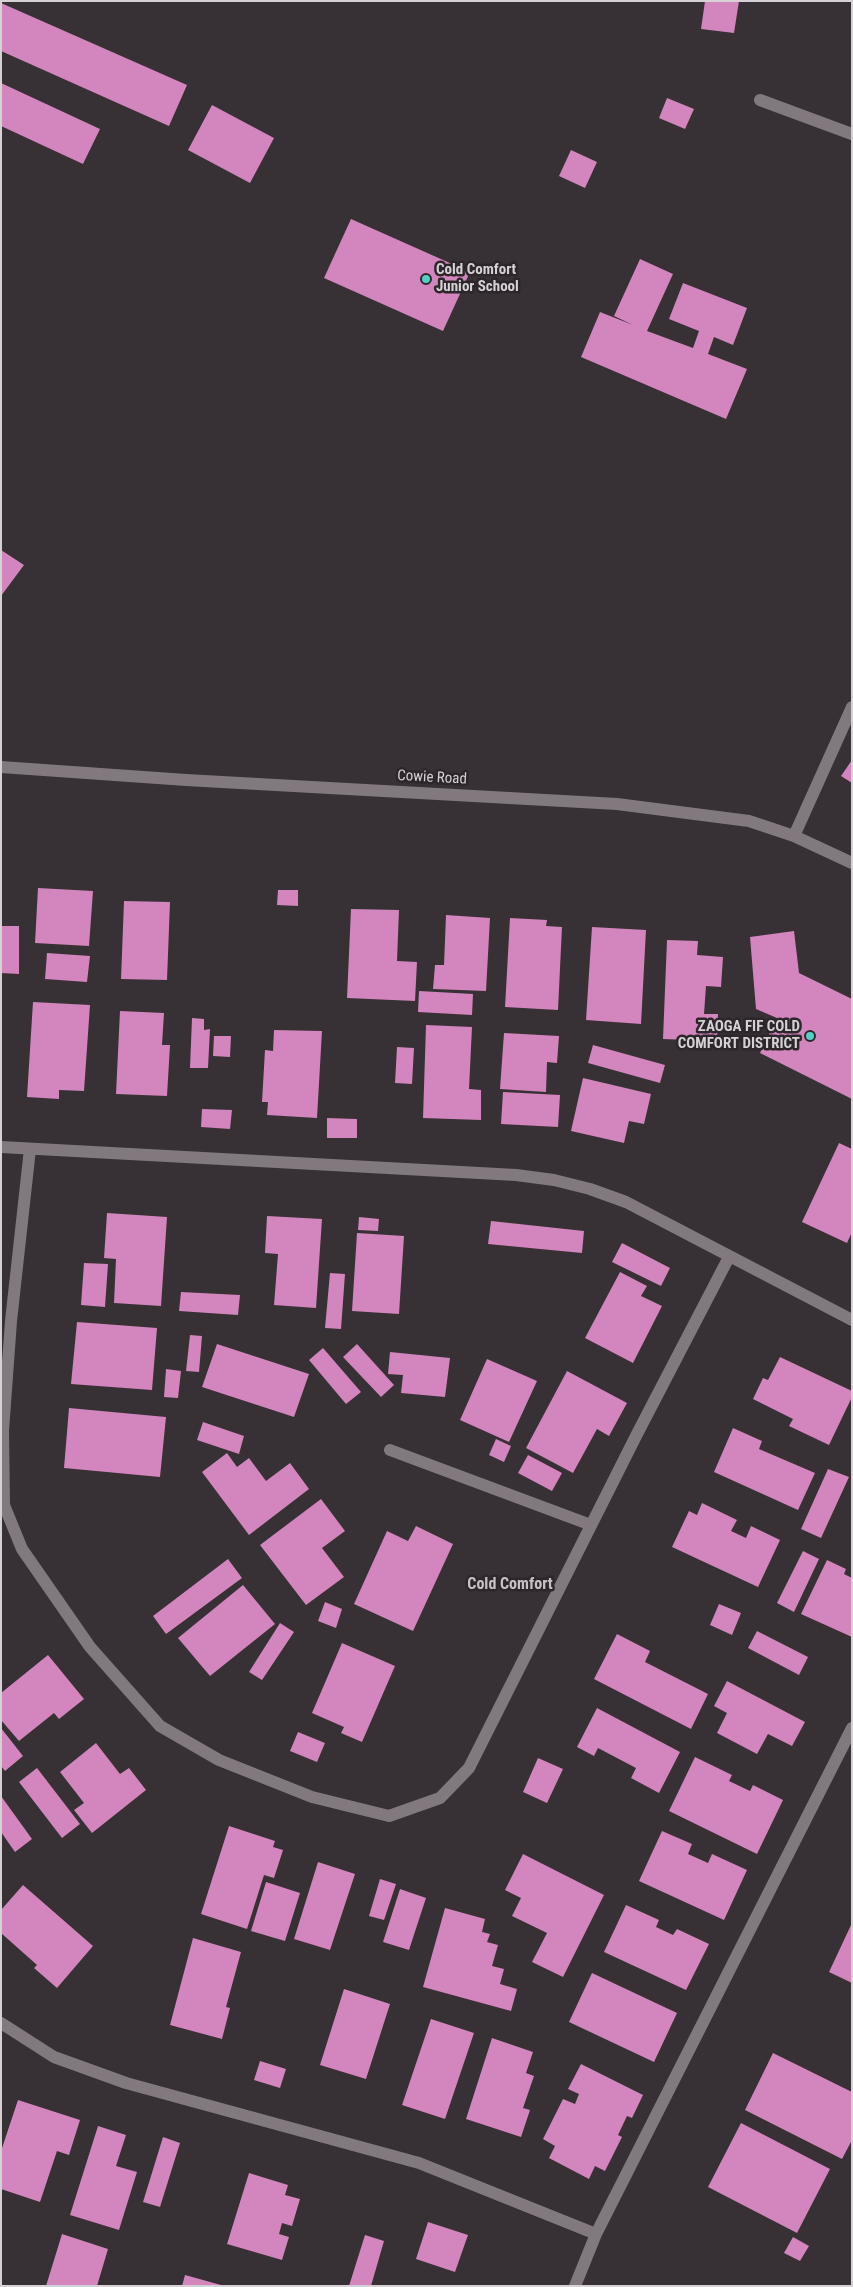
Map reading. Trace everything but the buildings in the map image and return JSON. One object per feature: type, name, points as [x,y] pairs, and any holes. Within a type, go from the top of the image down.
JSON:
[{"type":"street","points":[[760,100],[852,134]]},
{"type":"street","points":[[794,836],[852,707]]},
{"type":"street","name":"Cowie Road","points":[[1,767],[186,780],[617,804],[749,821],[794,836],[852,863]]},
{"type":"street","points":[[1,1147],[516,1175],[554,1180],[590,1189],[659,1217],[729,1257],[852,1320]]},
{"type":"street","points":[[30,1149],[11,1321],[4,1422],[4,1505],[22,1549],[56,1601],[90,1647],[160,1726],[219,1760],[312,1797],[389,1816],[440,1798],[469,1768],[729,1257]]},
{"type":"street","points":[[390,1450],[591,1525]]},
{"type":"street","points":[[575,2286],[596,2234],[852,1728]]},
{"type":"street","points":[[1,2023],[54,2057],[126,2084],[420,2163],[596,2234]]},
{"type":"place","name":"Cold Comfort Junior School","points":[[426,279]]},
{"type":"place","name":"ZAOGA FIF COLD COMFORT DISTRICT","points":[[810,1036]]},
{"type":"district","name":"Cold Comfort","points":[[510,1585]]}]
